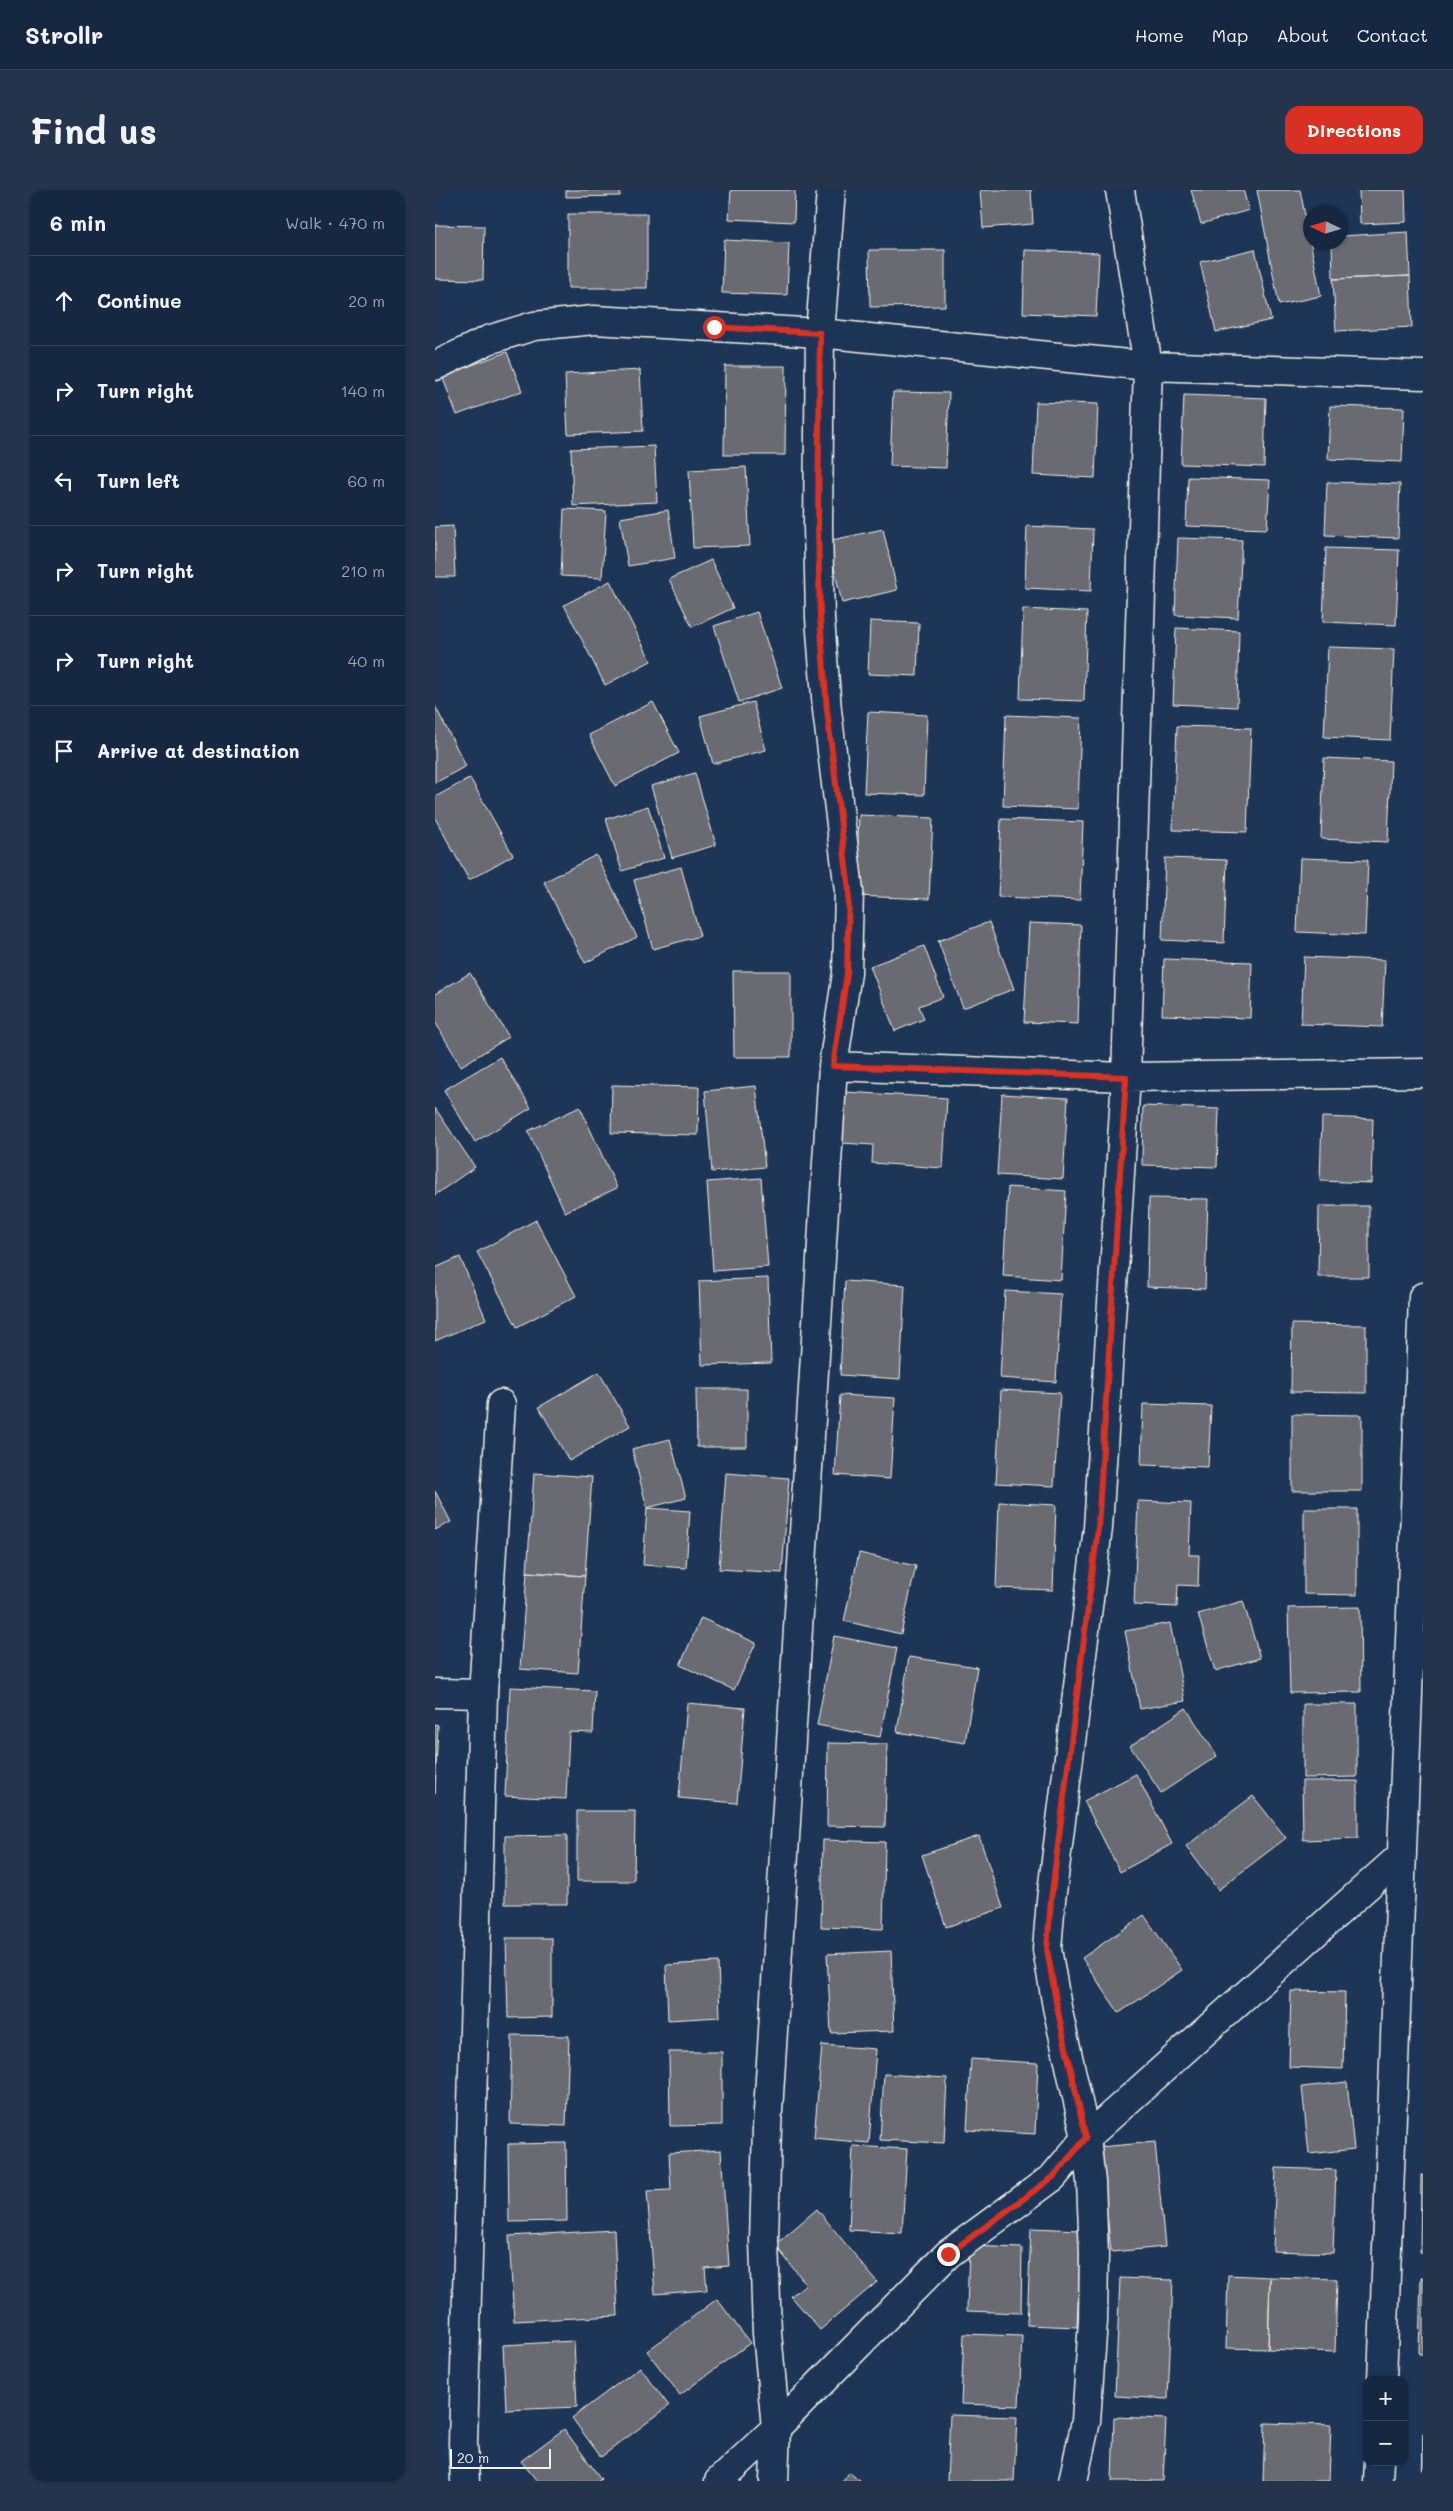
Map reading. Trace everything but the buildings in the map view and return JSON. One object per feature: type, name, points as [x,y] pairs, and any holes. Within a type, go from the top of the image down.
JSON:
[{"type":"street","points":[[774,2481],[776,2428],[767,2333],[764,2240],[767,2128],[833,1066],[847,973],[849,891],[827,710],[820,618],[818,516],[820,333],[831,190]]},
{"type":"street","points":[[1073,2481],[1086,2421],[1093,2321],[1094,2254],[1091,2182],[1086,2138],[1057,2007],[1047,1949],[1051,1900],[1098,1528],[1126,1077],[1148,366],[1120,190]]},
{"type":"street","points":[[435,366],[488,340],[534,326],[594,320],[820,333],[1148,366],[1423,375]]},
{"type":"street","points":[[833,1066],[1126,1077],[1423,1073]]},
{"type":"street","points":[[1382,2376],[1423,1297]]},
{"type":"street","points":[[465,2481],[463,2443],[483,1694],[501,1404]]},
{"type":"street","points":[[435,1693],[483,1694]]},
{"type":"street","points":[[719,2481],[776,2428],[948,2254],[1053,2177],[1086,2138],[1402,1855]]},
{"type":"street","points":[[1378,2481],[1379,2466]]},
{"type":"route","points":[[714,327],[820,333],[818,526],[820,618],[827,710],[849,891],[847,973],[833,1066],[1126,1077],[1098,1528],[1051,1900],[1047,1949],[1057,2007],[1086,2138],[1053,2177],[948,2254]]}]
